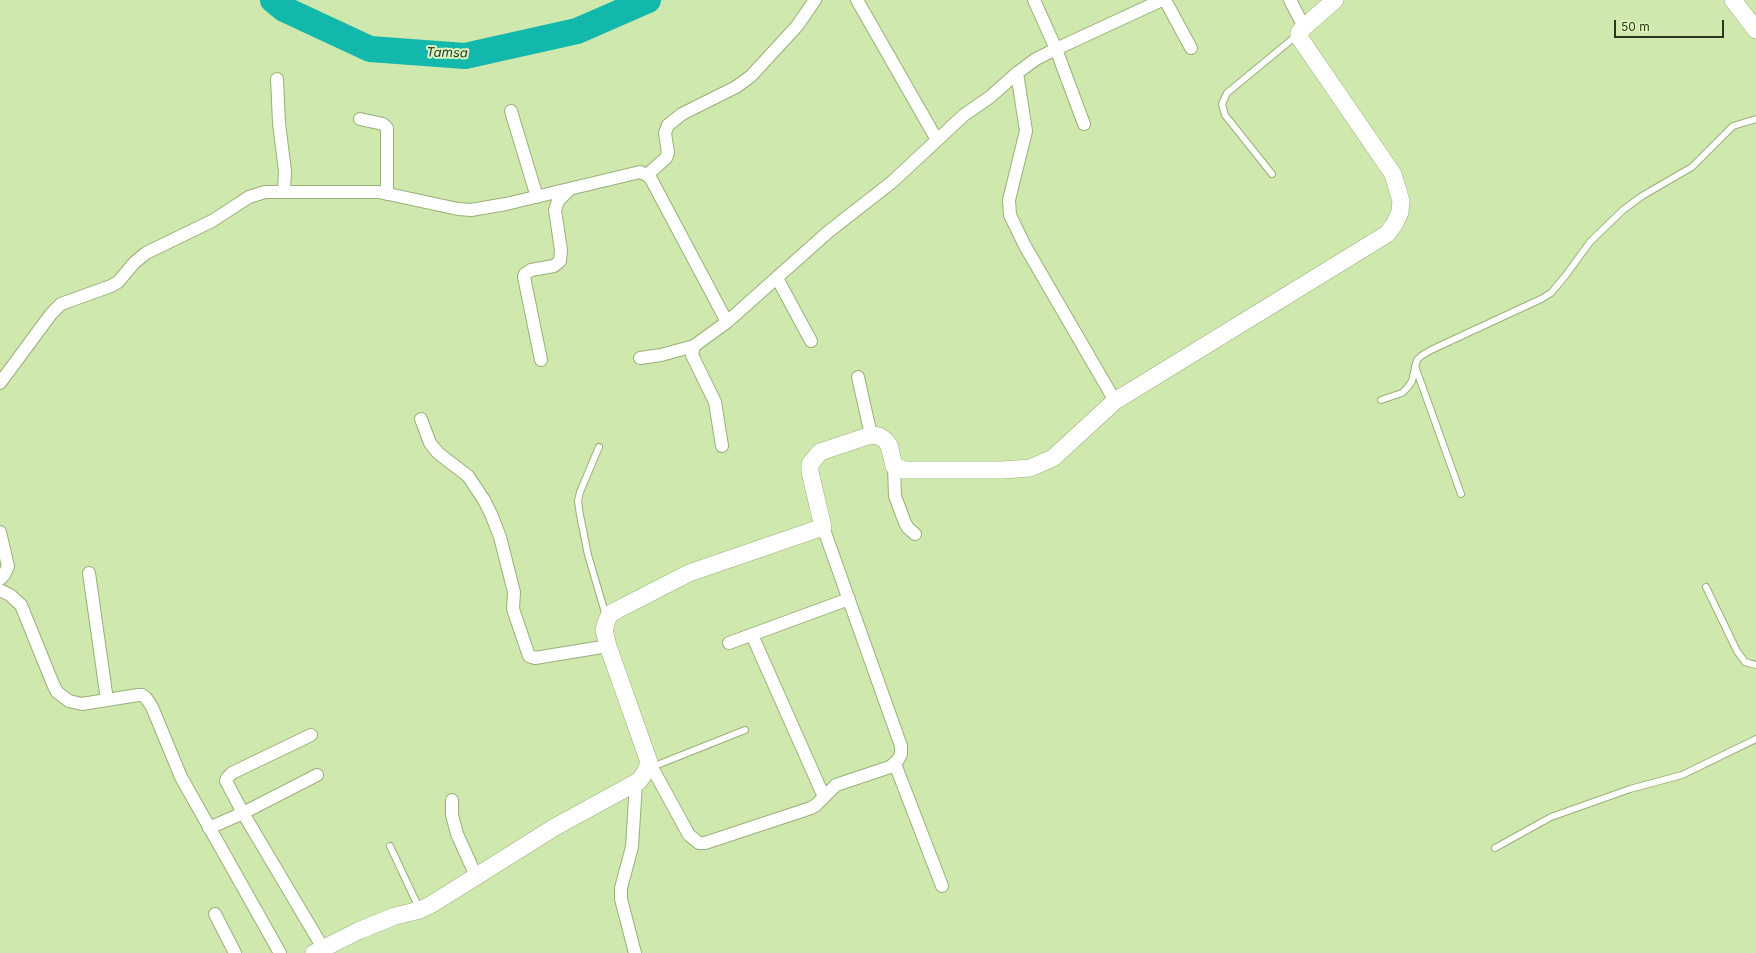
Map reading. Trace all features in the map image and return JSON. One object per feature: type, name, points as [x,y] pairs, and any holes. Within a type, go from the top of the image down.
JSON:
[{"type":"street","points":[[647,174],[666,158],[668,153],[665,133],[668,125],[682,114],[736,87],[747,79],[796,26],[815,0]]},
{"type":"street","points":[[857,0],[937,140]]},
{"type":"street","points":[[1034,0],[1056,49],[1084,124]]},
{"type":"street","points":[[640,358],[661,355],[694,346],[727,322],[828,232],[892,182],[964,115],[990,97],[1036,59],[1162,0]]},
{"type":"street","points":[[1165,0],[1191,48]]},
{"type":"street","points":[[894,466],[904,470],[913,471],[1003,470],[1030,468],[1053,458],[1115,401],[1387,234],[1395,223],[1400,212],[1401,201],[1392,174],[1300,41],[1301,30],[1290,0]]},
{"type":"street","points":[[1301,30],[1335,0]]},
{"type":"street","points":[[1733,0],[1756,30]]},
{"type":"street","points":[[1017,74],[1026,131],[1009,200],[1010,215],[1025,246],[1115,401]]},
{"type":"street","points":[[277,79],[279,123],[285,170],[284,191]]},
{"type":"street","points":[[511,111],[537,197]]},
{"type":"street","points":[[360,119],[383,124],[387,128],[387,194]]},
{"type":"street","points":[[0,383],[51,314],[62,304],[111,286],[118,282],[134,263],[146,253],[212,221],[249,197],[265,192],[366,191],[465,210],[506,204],[640,172],[647,174],[651,179],[727,322]]},
{"type":"street","points":[[541,360],[524,277],[525,274],[531,270],[554,266],[560,261],[561,258],[555,210],[558,201],[570,189]]},
{"type":"street","points":[[776,278],[811,342]]},
{"type":"street","points":[[694,346],[692,355],[715,402],[722,446]]},
{"type":"street","points":[[858,378],[871,435]]},
{"type":"street","points":[[421,420],[430,443],[438,453],[468,476],[482,495],[491,514],[500,537],[514,592],[513,609],[529,656],[535,658],[608,646]]},
{"type":"street","points":[[823,527],[689,573],[610,614],[607,620],[604,630],[608,646],[650,765],[685,829],[689,835],[699,843],[711,842],[811,808],[842,782],[890,767],[895,764],[901,754],[901,746],[823,527],[810,472],[810,464],[814,457],[820,452],[871,435],[879,436],[885,440],[889,445],[894,466],[895,496],[904,523],[915,534]]},
{"type":"street","points":[[0,532],[8,566],[0,580]]},
{"type":"street","points":[[89,573],[107,700]]},
{"type":"street","points":[[0,590],[10,595],[21,605],[58,692],[69,702],[76,704],[138,695],[142,695],[146,698],[152,707],[181,777],[280,953]]},
{"type":"street","points":[[729,643],[849,599]]},
{"type":"street","points":[[752,635],[824,797]]},
{"type":"street","points":[[312,735],[229,776],[227,778],[227,784],[319,951],[358,931],[395,916],[420,910],[432,904],[554,827],[636,782],[650,765]]},
{"type":"street","points":[[895,764],[942,886]]},
{"type":"street","points":[[209,828],[243,813],[317,775]]},
{"type":"street","points":[[635,953],[622,899],[621,888],[632,847],[636,782]]},
{"type":"street","points":[[452,800],[452,815],[457,834],[476,876]]},
{"type":"street","points":[[215,914],[235,953]]},
{"type":"lane","points":[[1272,174],[1226,115],[1222,104],[1227,93],[1301,30]]},
{"type":"lane","points":[[1381,400],[1402,393],[1408,388],[1412,381],[1415,366],[1421,356],[1431,350],[1541,300],[1551,293],[1590,242],[1623,210],[1642,196],[1692,167],[1733,126],[1756,119]]},
{"type":"lane","points":[[1415,366],[1461,494]]},
{"type":"lane","points":[[599,447],[580,492],[578,501],[580,520],[588,555],[607,620]]},
{"type":"lane","points":[[1706,586],[1737,651],[1745,662],[1756,665]]},
{"type":"lane","points":[[650,765],[745,730]]},
{"type":"lane","points":[[1495,848],[1551,817],[1630,789],[1682,775],[1756,739]]},
{"type":"lane","points":[[390,846],[420,910]]},
{"type":"waterway","name":"Tamsa","points":[[273,0],[284,9],[370,49],[465,56],[577,31],[648,0]]}]
